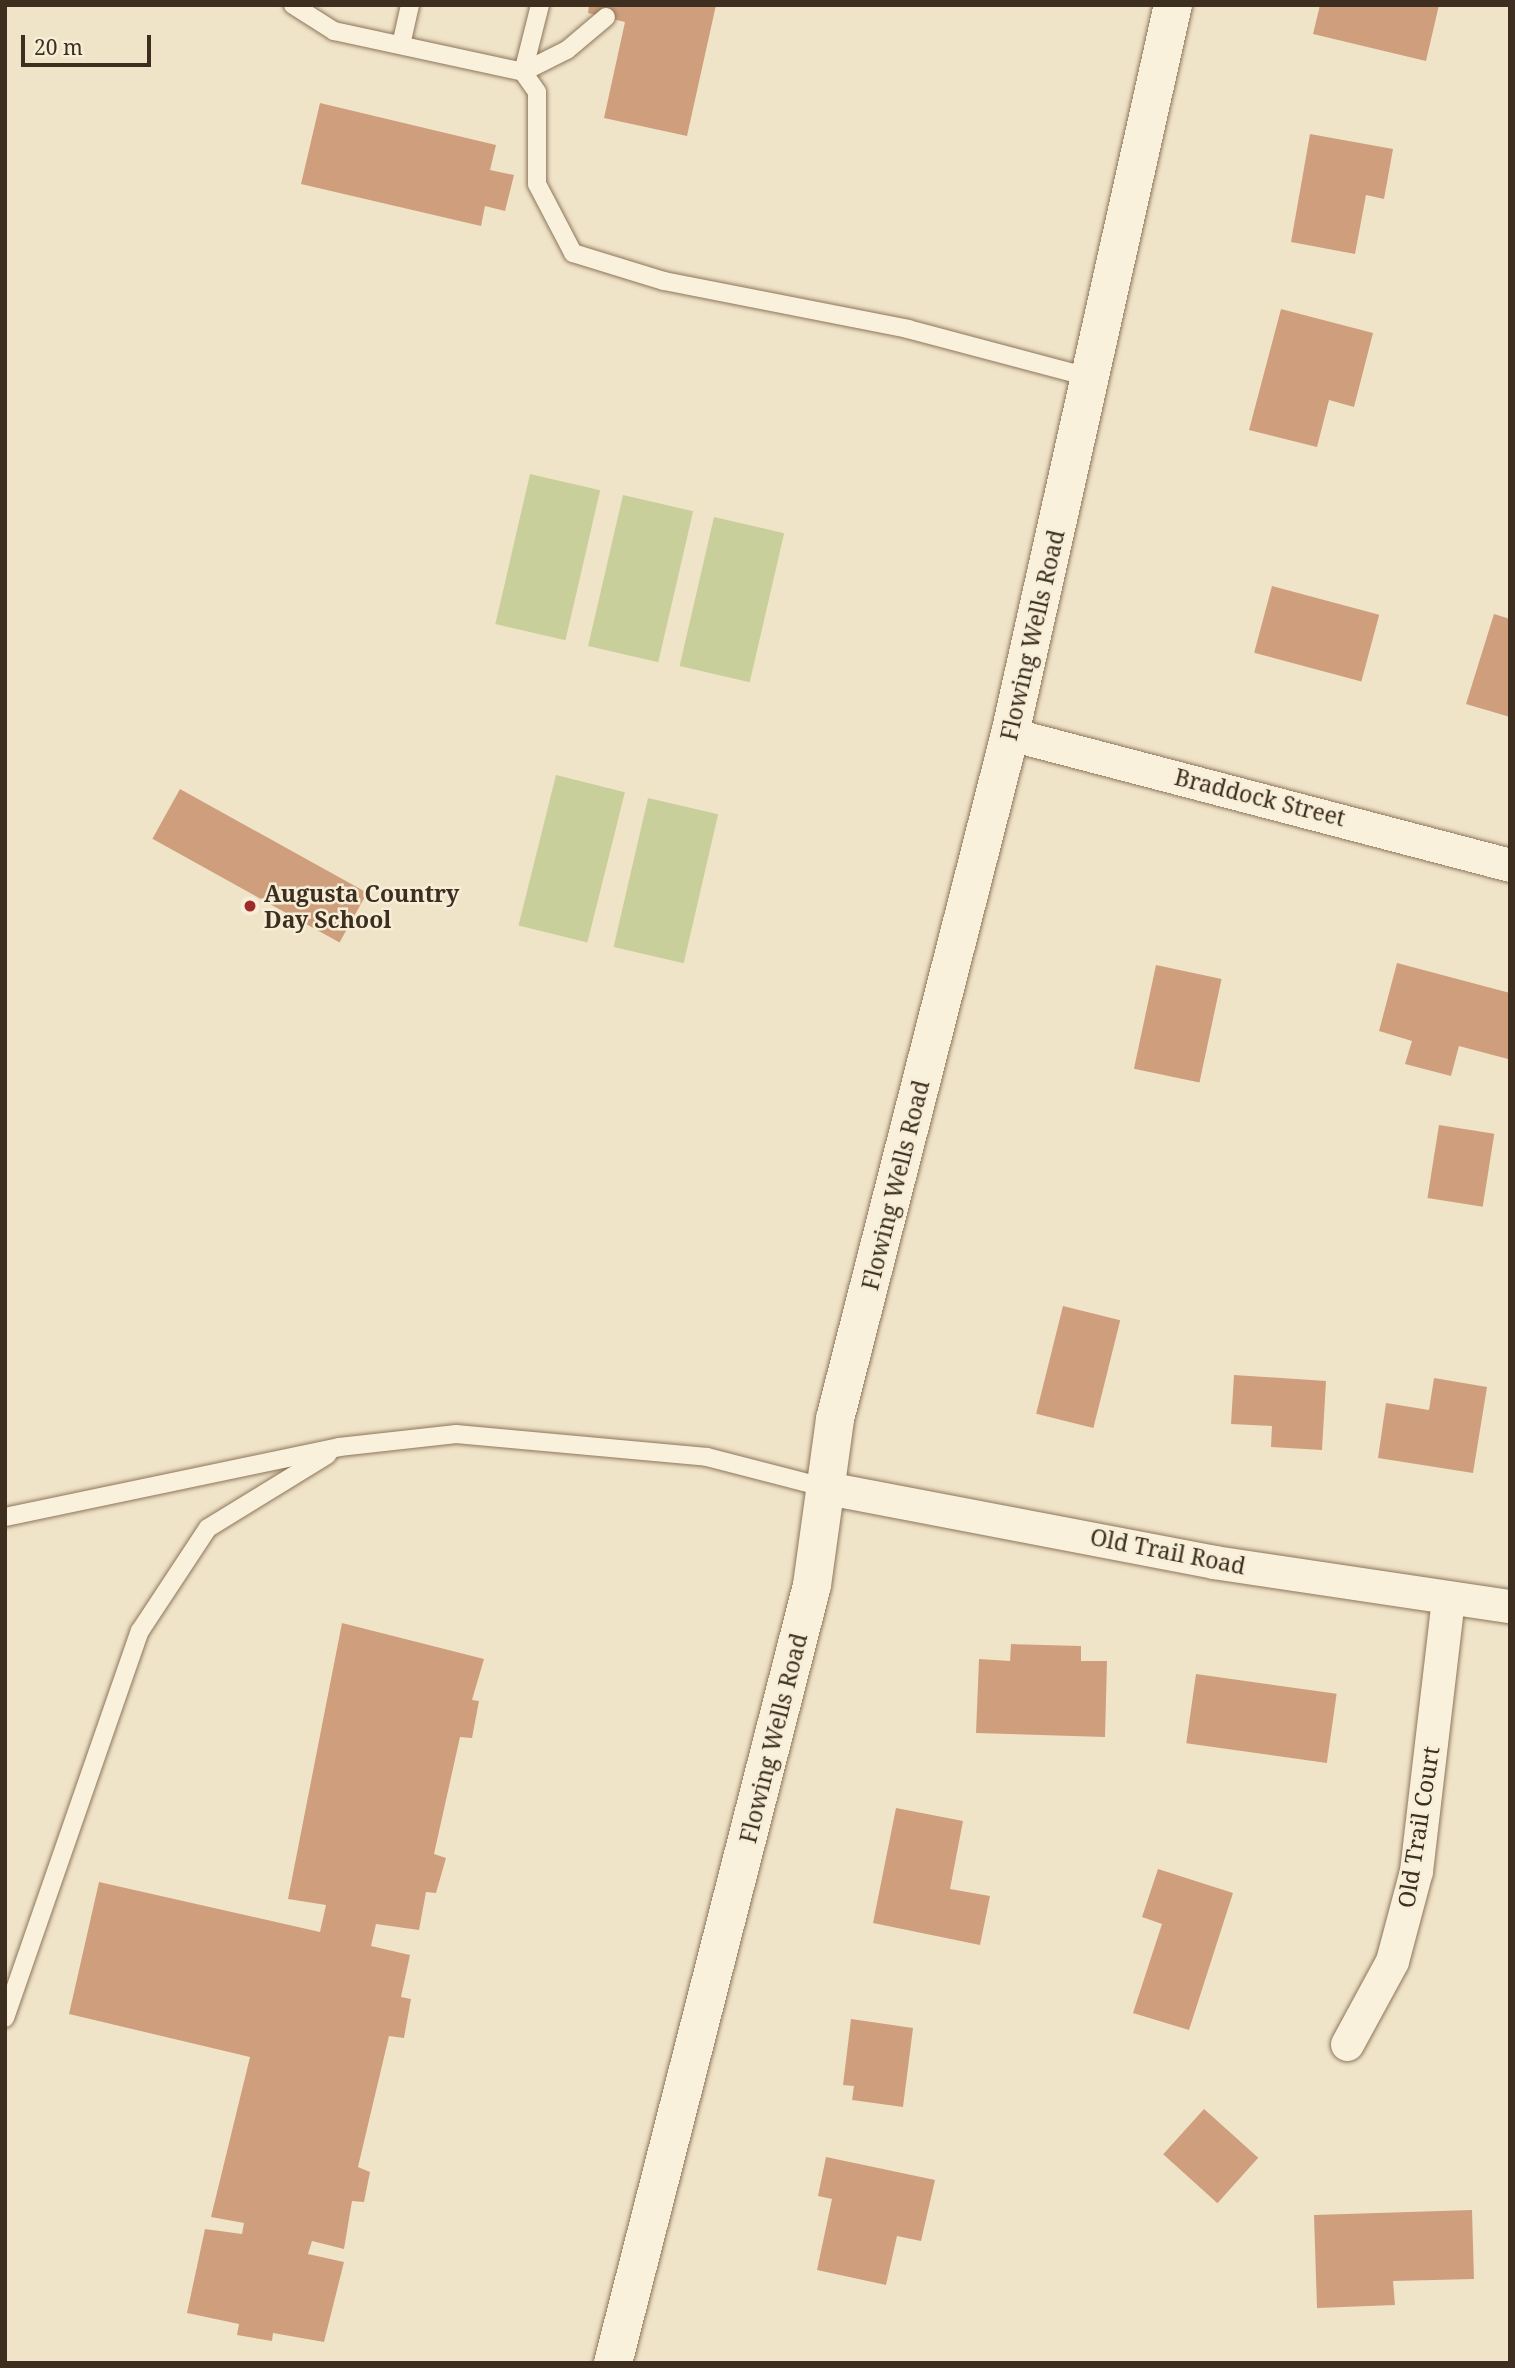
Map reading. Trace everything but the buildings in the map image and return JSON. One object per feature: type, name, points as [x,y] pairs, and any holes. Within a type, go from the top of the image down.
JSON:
[{"type":"main road","name":"Flowing Wells Road","points":[[613,2363],[812,1585],[835,1419],[1010,734],[1172,5]]},
{"type":"street","name":"Braddock Street","points":[[1010,734],[1510,865]]},
{"type":"street","name":"Old Trail Road","points":[[827,1488],[1214,1562],[1510,1606]]},
{"type":"street","name":"Old Trail Court","points":[[1347,2044],[1392,1961],[1416,1871],[1448,1598]]},
{"type":"lane","points":[[293,5],[334,31],[523,72],[567,50],[606,17]]},
{"type":"lane","points":[[401,45],[410,5]]},
{"type":"lane","points":[[540,5],[523,72],[537,92],[537,184],[573,253],[664,281],[908,329],[1089,377]]},
{"type":"lane","points":[[5,1517],[339,1447],[456,1434],[585,1442],[759,1467],[827,1488]]},
{"type":"lane","points":[[5,2018],[140,1631],[208,1528],[339,1447]]},
{"type":"green space","points":[[530,474],[600,490],[566,640],[495,624]]},
{"type":"green space","points":[[623,495],[693,511],[658,662],[588,646]]},
{"type":"green space","points":[[714,517],[784,533],[750,682],[680,666]]},
{"type":"green space","points":[[556,775],[625,792],[587,943],[519,925]]},
{"type":"green space","points":[[648,798],[718,814],[684,963],[614,947]]},
{"type":"place","name":"Augusta Country Day School","points":[[250,906]]}]
